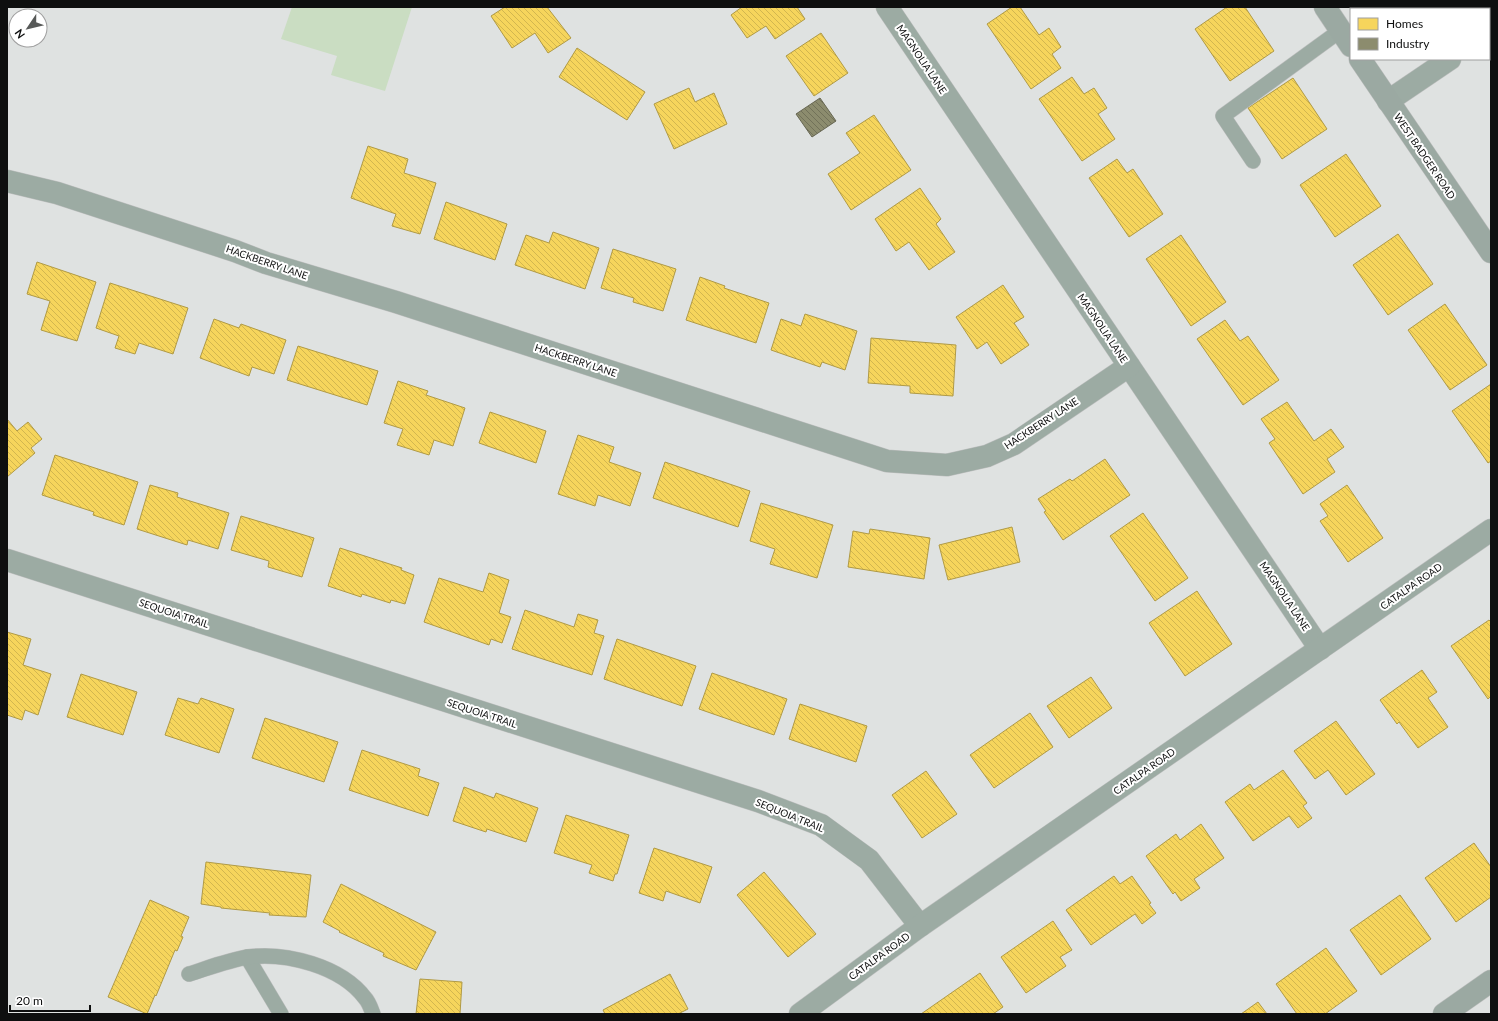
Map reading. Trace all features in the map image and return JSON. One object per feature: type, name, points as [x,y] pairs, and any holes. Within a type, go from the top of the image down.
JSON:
[{"type":"street","name":"MAGNOLIA LANE","points":[[886,7],[1320,649]]},
{"type":"street","points":[[1325,7],[1346,38]]},
{"type":"street","name":"WEST BADGER ROAD","points":[[1361,60],[1491,252]]},
{"type":"street","points":[[1388,101],[1449,60]]},
{"type":"street","name":"HACKBERRY LANE","points":[[7,181],[58,193],[235,251],[266,263],[404,304],[887,461],[947,465],[987,456],[1014,444],[1129,366]]},
{"type":"street","name":"CATALPA ROAD","points":[[800,1014],[920,926],[1491,530]]},
{"type":"street","name":"SEQUOIA TRAIL","points":[[7,560],[758,801],[821,825],[869,860],[920,926]]},
{"type":"street","points":[[1444,1014],[1491,981]]},
{"type":"lane","points":[[1253,161],[1223,116],[1346,38]]},
{"type":"lane","points":[[189,974],[247,957],[268,956],[304,961],[321,967],[351,984],[366,998],[373,1014]]},
{"type":"lane","points":[[247,957],[281,1014]]},
{"type":"green space","points":[[292,7],[412,7],[385,91],[331,75],[337,56],[281,39]]},
{"type":"building: Homes","points":[[505,7],[547,7],[571,38],[548,53],[535,33],[512,48],[491,16]]},
{"type":"building: Homes","points":[[742,7],[797,7],[805,19],[775,39],[766,26],[747,38],[731,15]]},
{"type":"building: Homes","points":[[1012,7],[1020,7],[1039,35],[1049,28],[1061,47],[1052,54],[1061,68],[1031,89],[987,24]]},
{"type":"building: Homes","points":[[1227,7],[1245,7],[1274,51],[1230,81],[1195,29]]},
{"type":"building: Homes","points":[[821,33],[848,73],[814,96],[786,56]]},
{"type":"building: Homes","points":[[577,48],[645,92],[627,120],[559,77]]},
{"type":"building: Homes","points":[[1072,77],[1084,94],[1094,88],[1107,108],[1098,114],[1115,139],[1082,161],[1039,99]]},
{"type":"building: Homes","points":[[1293,78],[1327,129],[1282,159],[1248,108]]},
{"type":"building: Homes","points":[[689,88],[695,102],[714,93],[727,124],[674,149],[654,104]]},
{"type":"building: Homes","points":[[874,115],[911,170],[851,210],[828,174],[860,153],[846,133]]},
{"type":"building: Homes","points":[[368,146],[408,159],[404,173],[436,183],[420,234],[392,226],[396,214],[351,198]]},
{"type":"building: Homes","points":[[1346,154],[1381,206],[1335,237],[1300,185]]},
{"type":"building: Homes","points":[[1117,159],[1127,173],[1133,169],[1163,214],[1129,237],[1089,178]]},
{"type":"building: Homes","points":[[920,188],[941,219],[936,224],[955,252],[929,270],[909,242],[896,251],[875,219]]},
{"type":"building: Homes","points":[[446,202],[507,224],[495,260],[434,239]]},
{"type":"building: Homes","points":[[553,232],[599,248],[585,289],[515,265],[526,235],[549,243]]},
{"type":"building: Homes","points":[[1398,234],[1433,284],[1388,315],[1353,265]]},
{"type":"building: Homes","points":[[1181,235],[1226,302],[1191,326],[1146,259]]},
{"type":"building: Homes","points":[[613,249],[676,269],[663,311],[633,302],[634,298],[601,288]]},
{"type":"building: Homes","points":[[37,262],[96,282],[77,341],[41,330],[50,301],[27,294]]},
{"type":"building: Homes","points":[[700,277],[725,286],[724,288],[769,303],[756,343],[686,320]]},
{"type":"building: Homes","points":[[110,283],[188,308],[173,354],[139,343],[135,354],[115,348],[119,336],[96,328]]},
{"type":"building: Homes","points":[[1003,285],[1024,317],[1014,323],[1029,345],[1001,364],[987,342],[977,349],[956,317]]},
{"type":"building: Homes","points":[[1445,304],[1487,365],[1450,390],[1408,330]]},
{"type":"building: Homes","points":[[805,314],[857,331],[845,370],[822,362],[820,367],[771,350],[781,319],[801,326]]},
{"type":"building: Homes","points":[[214,319],[239,328],[241,324],[286,340],[274,374],[252,367],[249,376],[200,358]]},
{"type":"building: Homes","points":[[1225,320],[1240,341],[1248,336],[1279,380],[1243,405],[1197,339]]},
{"type":"building: Homes","points":[[871,338],[956,345],[953,396],[910,393],[910,386],[868,383]]},
{"type":"building: Homes","points":[[298,346],[378,371],[367,405],[287,380]]},
{"type":"building: Homes","points":[[398,381],[428,391],[426,395],[465,408],[453,446],[434,440],[429,455],[397,445],[403,429],[384,423]]},
{"type":"building: Homes","points":[[1491,384],[1491,461],[1488,463],[1452,411]]},
{"type":"building: Homes","points":[[1287,402],[1314,441],[1331,429],[1344,447],[1327,459],[1335,472],[1303,494],[1269,443],[1275,439],[1261,419]]},
{"type":"building: Homes","points":[[490,412],[546,431],[536,463],[479,443]]},
{"type":"building: Homes","points":[[7,419],[17,431],[28,422],[42,439],[31,448],[35,453],[7,477]]},
{"type":"building: Homes","points":[[578,435],[614,447],[609,462],[641,473],[630,506],[598,495],[595,506],[558,494]]},
{"type":"building: Homes","points":[[55,455],[138,482],[124,525],[93,515],[94,512],[42,495]]},
{"type":"building: Homes","points":[[1105,459],[1130,495],[1063,540],[1044,512],[1046,511],[1038,499],[1070,479],[1072,481]]},
{"type":"building: Homes","points":[[665,462],[750,491],[738,527],[653,498]]},
{"type":"building: Homes","points":[[150,485],[178,493],[177,497],[229,513],[218,549],[188,540],[187,545],[137,529]]},
{"type":"building: Homes","points":[[1347,485],[1383,538],[1348,562],[1320,521],[1328,516],[1320,504]]},
{"type":"building: Homes","points":[[761,503],[833,525],[817,578],[770,564],[775,549],[750,541]]},
{"type":"building: Homes","points":[[1143,513],[1188,578],[1155,601],[1110,536]]},
{"type":"building: Homes","points":[[241,516],[314,538],[302,577],[268,567],[269,561],[231,550]]},
{"type":"building: Homes","points":[[1012,527],[1020,562],[948,580],[939,545]]},
{"type":"building: Homes","points":[[870,529],[930,538],[924,579],[848,567],[853,531],[869,534]]},
{"type":"building: Homes","points":[[340,548],[402,568],[401,570],[414,575],[405,604],[391,600],[390,603],[362,594],[361,597],[328,586]]},
{"type":"building: Homes","points":[[489,573],[509,580],[499,613],[511,617],[502,643],[491,639],[489,645],[424,622],[439,578],[483,592]]},
{"type":"building: Homes","points":[[1197,591],[1232,644],[1185,676],[1149,623]]},
{"type":"building: Homes","points":[[525,610],[574,627],[578,614],[598,620],[594,633],[604,636],[592,675],[512,649]]},
{"type":"building: Homes","points":[[1489,620],[1491,622],[1491,696],[1488,699],[1451,646]]},
{"type":"building: Homes","points":[[7,632],[31,639],[23,665],[51,674],[38,715],[25,710],[22,720],[7,715]]},
{"type":"building: Homes","points":[[617,639],[696,666],[682,706],[604,679]]},
{"type":"building: Homes","points":[[1422,670],[1437,692],[1428,698],[1448,727],[1418,748],[1399,722],[1397,724],[1380,700]]},
{"type":"building: Homes","points":[[712,673],[787,699],[774,735],[699,709]]},
{"type":"building: Homes","points":[[81,674],[137,692],[123,735],[67,717]]},
{"type":"building: Homes","points":[[1091,677],[1112,708],[1069,738],[1047,706]]},
{"type":"building: Homes","points":[[178,698],[198,704],[201,698],[234,709],[219,753],[165,735]]},
{"type":"building: Homes","points":[[800,704],[867,726],[856,762],[789,739]]},
{"type":"building: Homes","points":[[1030,713],[1053,747],[994,788],[970,755]]},
{"type":"building: Homes","points":[[265,718],[338,742],[324,782],[252,758]]},
{"type":"building: Homes","points":[[1336,721],[1375,774],[1346,795],[1328,770],[1315,779],[1294,751]]},
{"type":"building: Homes","points":[[362,750],[420,769],[418,776],[439,783],[428,816],[349,790]]},
{"type":"building: Homes","points":[[1283,770],[1307,803],[1303,806],[1312,818],[1298,828],[1289,816],[1253,841],[1225,802],[1250,784],[1254,790]]},
{"type":"building: Homes","points":[[926,771],[957,814],[922,838],[892,795]]},
{"type":"building: Homes","points":[[464,787],[494,798],[496,793],[538,808],[526,842],[487,829],[486,832],[453,821]]},
{"type":"building: Homes","points":[[566,815],[629,835],[617,874],[615,874],[613,881],[589,873],[592,865],[554,853]]},
{"type":"building: Homes","points":[[1201,824],[1224,858],[1194,879],[1200,888],[1181,901],[1175,892],[1173,894],[1146,856],[1176,834],[1180,840]]},
{"type":"building: Homes","points":[[1474,843],[1491,867],[1491,897],[1456,922],[1425,878]]},
{"type":"building: Homes","points":[[654,848],[712,867],[700,903],[666,891],[663,901],[639,893]]},
{"type":"building: Homes","points":[[206,862],[311,875],[306,917],[269,915],[270,913],[221,908],[201,904]]},
{"type":"building: Homes","points":[[764,872],[816,934],[788,957],[737,895]]},
{"type":"building: Homes","points":[[1114,876],[1120,884],[1132,876],[1151,903],[1149,904],[1156,913],[1142,924],[1135,914],[1091,945],[1066,910]]},
{"type":"building: Homes","points":[[341,884],[436,932],[416,970],[383,956],[384,953],[339,932],[340,931],[323,922]]},
{"type":"building: Homes","points":[[1400,895],[1431,939],[1381,975],[1350,930]]},
{"type":"building: Homes","points":[[150,900],[189,917],[181,936],[183,937],[177,951],[175,950],[147,1014],[108,997]]},
{"type":"building: Homes","points":[[1053,921],[1072,950],[1060,957],[1066,966],[1026,993],[1001,957]]},
{"type":"building: Homes","points":[[1326,948],[1357,991],[1325,1014],[1297,1014],[1276,984]]},
{"type":"building: Homes","points":[[980,973],[1003,1007],[993,1014],[921,1014]]},
{"type":"building: Homes","points":[[670,974],[688,1009],[678,1014],[605,1014],[603,1010]]},
{"type":"building: Homes","points":[[420,979],[462,982],[460,1014],[416,1014]]},
{"type":"building: Homes","points":[[1258,1002],[1267,1014],[1241,1014]]},
{"type":"building: Industry","points":[[820,98],[836,121],[812,137],[796,114]]}]
